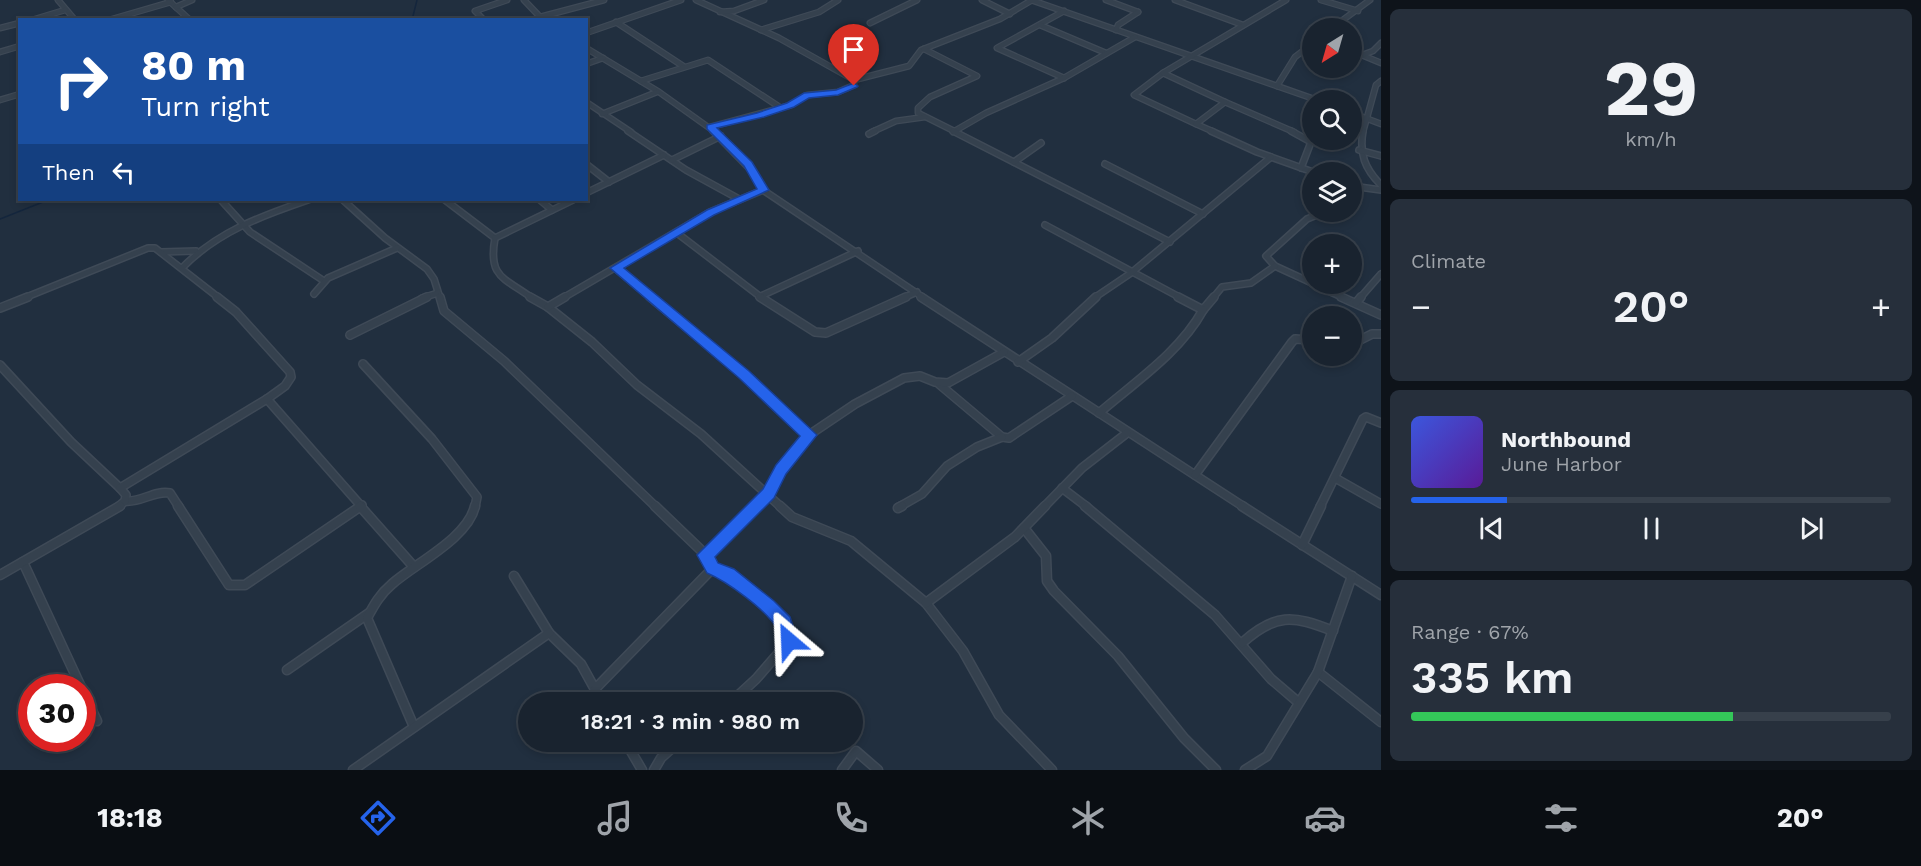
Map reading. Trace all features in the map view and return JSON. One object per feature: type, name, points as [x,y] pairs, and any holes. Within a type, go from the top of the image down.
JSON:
[{"type":"street","points":[[57,0],[73,18]]},
{"type":"street","points":[[176,7],[192,0]]},
{"type":"street","points":[[482,18],[475,11],[507,0]]},
{"type":"street","points":[[524,0],[540,18]]},
{"type":"street","points":[[544,18],[604,0]]},
{"type":"street","points":[[588,32],[681,0]]},
{"type":"street","points":[[696,0],[760,30],[854,80],[909,66],[918,52],[1010,14],[1031,0],[1302,95]]},
{"type":"street","points":[[718,12],[734,11],[764,0]]},
{"type":"street","points":[[760,30],[819,12],[838,0]]},
{"type":"street","points":[[870,23],[917,0]]},
{"type":"street","points":[[982,0],[1010,14]]},
{"type":"street","points":[[1106,0],[1138,12],[1116,30]]},
{"type":"street","points":[[1175,0],[1243,25]]},
{"type":"street","points":[[1163,73],[1309,139],[1311,142],[1300,168],[1135,96],[1143,86],[1163,73],[1286,0]]},
{"type":"street","points":[[1322,0],[1358,11]]},
{"type":"street","points":[[1347,18],[1370,0]]},
{"type":"street","points":[[115,18],[170,1],[188,18]]},
{"type":"street","points":[[39,18],[65,10]]},
{"type":"street","points":[[1064,11],[997,48],[1064,78]]},
{"type":"street","points":[[616,22],[683,66]]},
{"type":"street","points":[[0,28],[18,24]]},
{"type":"street","points":[[1040,26],[1106,53]]},
{"type":"street","points":[[953,132],[986,113],[1064,78],[1136,37]]},
{"type":"street","points":[[1362,55],[1373,51],[1381,44]]},
{"type":"street","points":[[0,52],[18,47]]},
{"type":"street","points":[[588,49],[710,127],[748,164],[763,190],[858,251],[1018,362],[1381,595]]},
{"type":"street","points":[[924,49],[976,76],[949,87],[923,102],[918,108],[918,113],[1170,242]]},
{"type":"street","points":[[1276,87],[1295,57],[1302,52]]},
{"type":"street","points":[[1362,55],[1381,63]]},
{"type":"street","points":[[588,62],[603,58]]},
{"type":"street","points":[[641,81],[708,60],[781,108]]},
{"type":"street","points":[[710,127],[781,108],[807,95],[845,90],[854,86],[854,80]]},
{"type":"street","points":[[1362,138],[1376,85],[1381,81]]},
{"type":"street","points":[[602,114],[657,92]]},
{"type":"street","points":[[0,100],[18,95]]},
{"type":"street","points":[[1196,124],[1225,102]]},
{"type":"street","points":[[588,104],[664,155],[739,199]]},
{"type":"street","points":[[869,134],[890,122],[905,117],[925,117]]},
{"type":"street","points":[[1362,117],[1381,124]]},
{"type":"street","points":[[672,160],[721,136]]},
{"type":"street","points":[[1014,162],[1041,143]]},
{"type":"street","points":[[1359,150],[1381,156]]},
{"type":"street","points":[[1359,150],[1363,165],[1381,185]]},
{"type":"street","points":[[588,192],[664,155]]},
{"type":"street","points":[[1018,362],[1052,338],[1088,302],[1131,273],[1271,157]]},
{"type":"street","points":[[1105,164],[1203,214]]},
{"type":"street","points":[[588,166],[609,182]]},
{"type":"street","points":[[1362,187],[1381,190]]},
{"type":"street","points":[[548,307],[710,212],[763,190]]},
{"type":"street","points":[[223,201],[244,222],[250,232],[324,281]]},
{"type":"street","points":[[182,268],[196,251],[244,222],[305,201]]},
{"type":"street","points":[[344,201],[397,248],[427,268],[434,279],[444,311],[504,362],[706,555],[713,568],[729,574],[784,623],[789,641],[756,680],[742,692]]},
{"type":"street","points":[[446,201],[495,238]]},
{"type":"street","points":[[541,201],[552,210]]},
{"type":"street","points":[[495,238],[571,201]]},
{"type":"street","points":[[1302,222],[1271,249],[1267,259],[1275,266],[1302,278]]},
{"type":"street","points":[[1045,225],[1203,310]]},
{"type":"street","points":[[677,233],[759,297],[807,328],[826,333],[917,292]]},
{"type":"street","points":[[495,238],[491,260],[495,271],[548,307],[592,342],[637,385],[701,434],[801,523],[851,541],[926,603],[963,651],[999,715],[1052,770]]},
{"type":"street","points":[[0,308],[148,248],[160,252],[236,312],[290,372],[290,382],[267,399],[120,488]]},
{"type":"street","points":[[314,294],[324,281],[397,248]]},
{"type":"street","points":[[160,252],[196,251]]},
{"type":"street","points":[[759,297],[858,251]]},
{"type":"street","points":[[1099,413],[1179,341],[1222,287],[1251,283],[1275,266]]},
{"type":"street","points":[[615,268],[736,367],[809,435]]},
{"type":"street","points":[[1356,303],[1381,274]]},
{"type":"street","points":[[350,335],[417,300],[438,293]]},
{"type":"street","points":[[1337,294],[1381,315]]},
{"type":"street","points":[[1362,339],[1372,334],[1381,334]]},
{"type":"street","points":[[1195,475],[1292,342],[1302,338]]},
{"type":"street","points":[[938,383],[948,383],[1004,351]]},
{"type":"street","points":[[0,364],[71,442],[120,488],[126,495],[125,501]]},
{"type":"street","points":[[363,364],[432,439],[477,497],[477,508],[463,528],[377,599],[367,618],[414,727]]},
{"type":"street","points":[[706,555],[769,494],[781,469],[809,435],[855,404],[904,378],[920,376],[938,383],[1002,437]]},
{"type":"street","points":[[898,508],[922,495],[946,466],[977,447],[1002,437],[1010,438],[1072,396]]},
{"type":"street","points":[[267,399],[414,567]]},
{"type":"street","points":[[1302,545],[1336,479],[1363,419],[1371,418],[1381,423]]},
{"type":"street","points":[[926,603],[1024,528],[1062,488],[1127,433]]},
{"type":"street","points":[[1336,479],[1381,504]]},
{"type":"street","points":[[1062,488],[1109,524],[1215,615],[1271,679],[1298,702]]},
{"type":"street","points":[[0,575],[125,501],[138,502],[168,490],[229,585],[245,585],[362,505]]},
{"type":"street","points":[[1024,528],[1046,556],[1047,581],[1054,591],[1118,656],[1184,738],[1216,770]]},
{"type":"street","points":[[23,562],[75,674]]},
{"type":"street","points":[[595,689],[713,568]]},
{"type":"street","points":[[514,576],[549,633],[581,664],[597,692]]},
{"type":"street","points":[[1245,770],[1267,756],[1318,672],[1352,576]]},
{"type":"street","points":[[287,670],[369,613]]},
{"type":"street","points":[[1242,644],[1275,618],[1304,619],[1333,631]]},
{"type":"street","points":[[353,770],[549,633]]},
{"type":"street","points":[[1318,672],[1381,722]]},
{"type":"street","points":[[842,770],[856,751],[878,770]]},
{"type":"street","points":[[631,752],[642,770]]},
{"type":"street","points":[[654,770],[670,752]]},
{"type":"waterway","points":[[412,18],[417,0]]},
{"type":"waterway","points":[[0,219],[45,201]]},
{"type":"route","points":[[789,641],[784,623],[729,574],[713,568],[706,555],[769,494],[781,469],[809,435],[686,325],[615,268],[710,212],[763,190],[755,174],[738,152],[710,127],[791,105],[807,95],[829,94],[854,86]]}]
